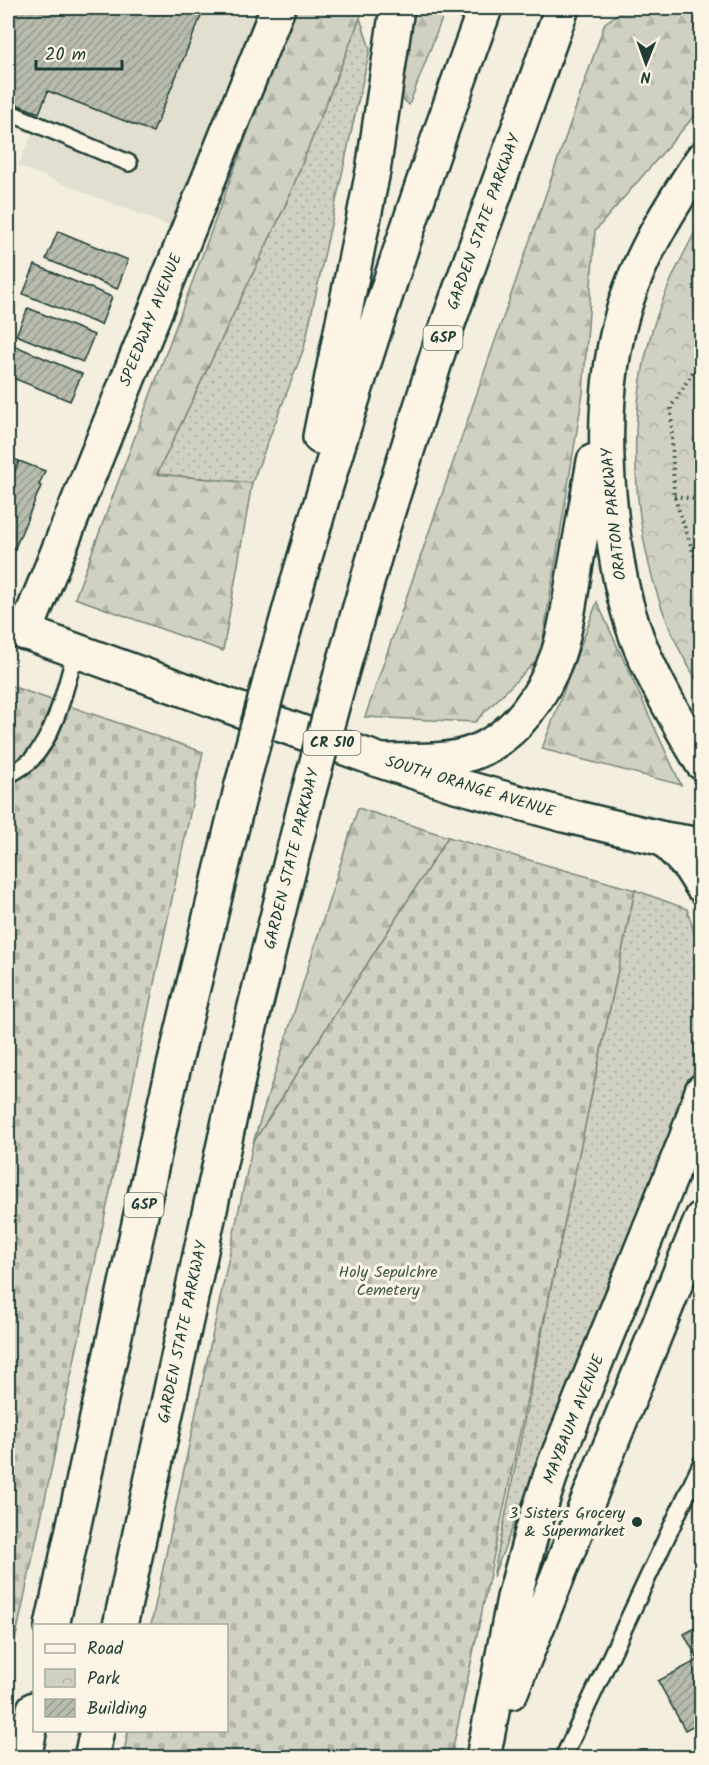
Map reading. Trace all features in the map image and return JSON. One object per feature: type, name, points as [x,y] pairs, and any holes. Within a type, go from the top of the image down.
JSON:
[{"type":"main road","name":"SPEEDWAY AVENUE","points":[[16,630],[278,8]]},
{"type":"main road","points":[[277,655],[370,189],[397,8]]},
{"type":"main road","name":"GSP","points":[[52,1624],[166,1099],[242,785],[329,473],[433,151],[485,8]]},
{"type":"main road","name":"GARDEN STATE PARKWAY","points":[[120,1624],[248,1036],[304,809],[382,530],[442,340],[562,8]]},
{"type":"main road","name":"ORATON PARKWAY","points":[[702,159],[668,212],[639,268],[627,299],[610,372],[607,413],[607,478],[617,565],[632,623],[648,665],[702,764]]},
{"type":"main road","points":[[381,761],[460,757],[485,748],[502,738],[524,716],[543,686],[558,653],[563,635],[610,372]]},
{"type":"main road","name":"SOUTH ORANGE AVENUE","points":[[16,630],[381,761],[516,803],[702,845]]},
{"type":"main road","points":[[661,691],[702,730]]},
{"type":"main road","points":[[663,838],[690,867],[702,886]]},
{"type":"main road","name":"MAYBAUM AVENUE","points":[[484,1758],[514,1598],[543,1497],[686,1138],[702,1091]]},
{"type":"main road","name":"MAYBAUM AVENUE","points":[[484,1758],[702,1218]]},
{"type":"main road","points":[[24,1758],[33,1713]]},
{"type":"main road","points":[[91,1758],[97,1732]]},
{"type":"lane","points":[[8,112],[129,163]]},
{"type":"lane","points":[[8,776],[31,760],[47,738],[76,651]]},
{"type":"lane","points":[[563,1758],[702,1462]]},
{"type":"path","points":[[702,357],[671,407],[674,496],[702,578]]},
{"type":"path","points":[[674,496],[702,500]]},
{"type":"shaded area","points":[[8,8],[264,8],[172,227],[18,166],[32,134],[8,124]]},
{"type":"green space","points":[[294,8],[362,8],[286,204],[157,474],[252,483],[223,651],[75,598]]},
{"type":"green space","points":[[410,8],[446,8],[409,105],[399,95]]},
{"type":"green space","points":[[626,8],[701,8],[701,104],[696,114],[595,231],[583,393],[540,657],[475,722],[365,717],[605,23]]},
{"type":"green space","points":[[360,18],[370,49],[304,348],[252,483],[157,474],[286,204]]},
{"type":"green space","points":[[701,221],[701,686],[679,649],[662,608],[649,564],[640,518],[636,471],[636,425],[641,380],[650,338],[679,263]]},
{"type":"green space","points":[[597,602],[681,785],[542,749]]},
{"type":"green space","points":[[8,685],[203,752],[8,1674]]},
{"type":"green space","points":[[358,808],[448,837],[253,1143]]},
{"type":"green space","name":"Holy Sepulchre Cemetery","points":[[448,837],[635,890],[451,1757],[123,1757],[128,1732],[228,1732],[228,1624],[151,1624],[253,1143]]},
{"type":"green space","points":[[635,890],[687,909],[701,954],[702,1010],[697,1062],[676,1122],[600,1306],[493,1577],[563,1229]]},
{"type":"building","points":[[8,8],[204,9],[153,132],[48,91],[39,113],[8,101]]},
{"type":"building","points":[[58,231],[128,260],[117,289],[46,259]]},
{"type":"building","points":[[35,265],[112,297],[101,325],[23,294]]},
{"type":"building","points":[[28,308],[94,335],[83,362],[16,335]]},
{"type":"building","points":[[13,345],[82,374],[70,401],[8,376],[8,359]]},
{"type":"building","points":[[8,457],[19,461],[8,488]]},
{"type":"building","points":[[19,461],[45,471],[15,548],[8,545],[8,488]]},
{"type":"building","points":[[702,1624],[702,1721],[685,1730],[658,1681],[698,1660],[684,1634]]},
{"type":"place","name":"3 Sisters Grocery & Supermarket","points":[[637,1522]]}]
